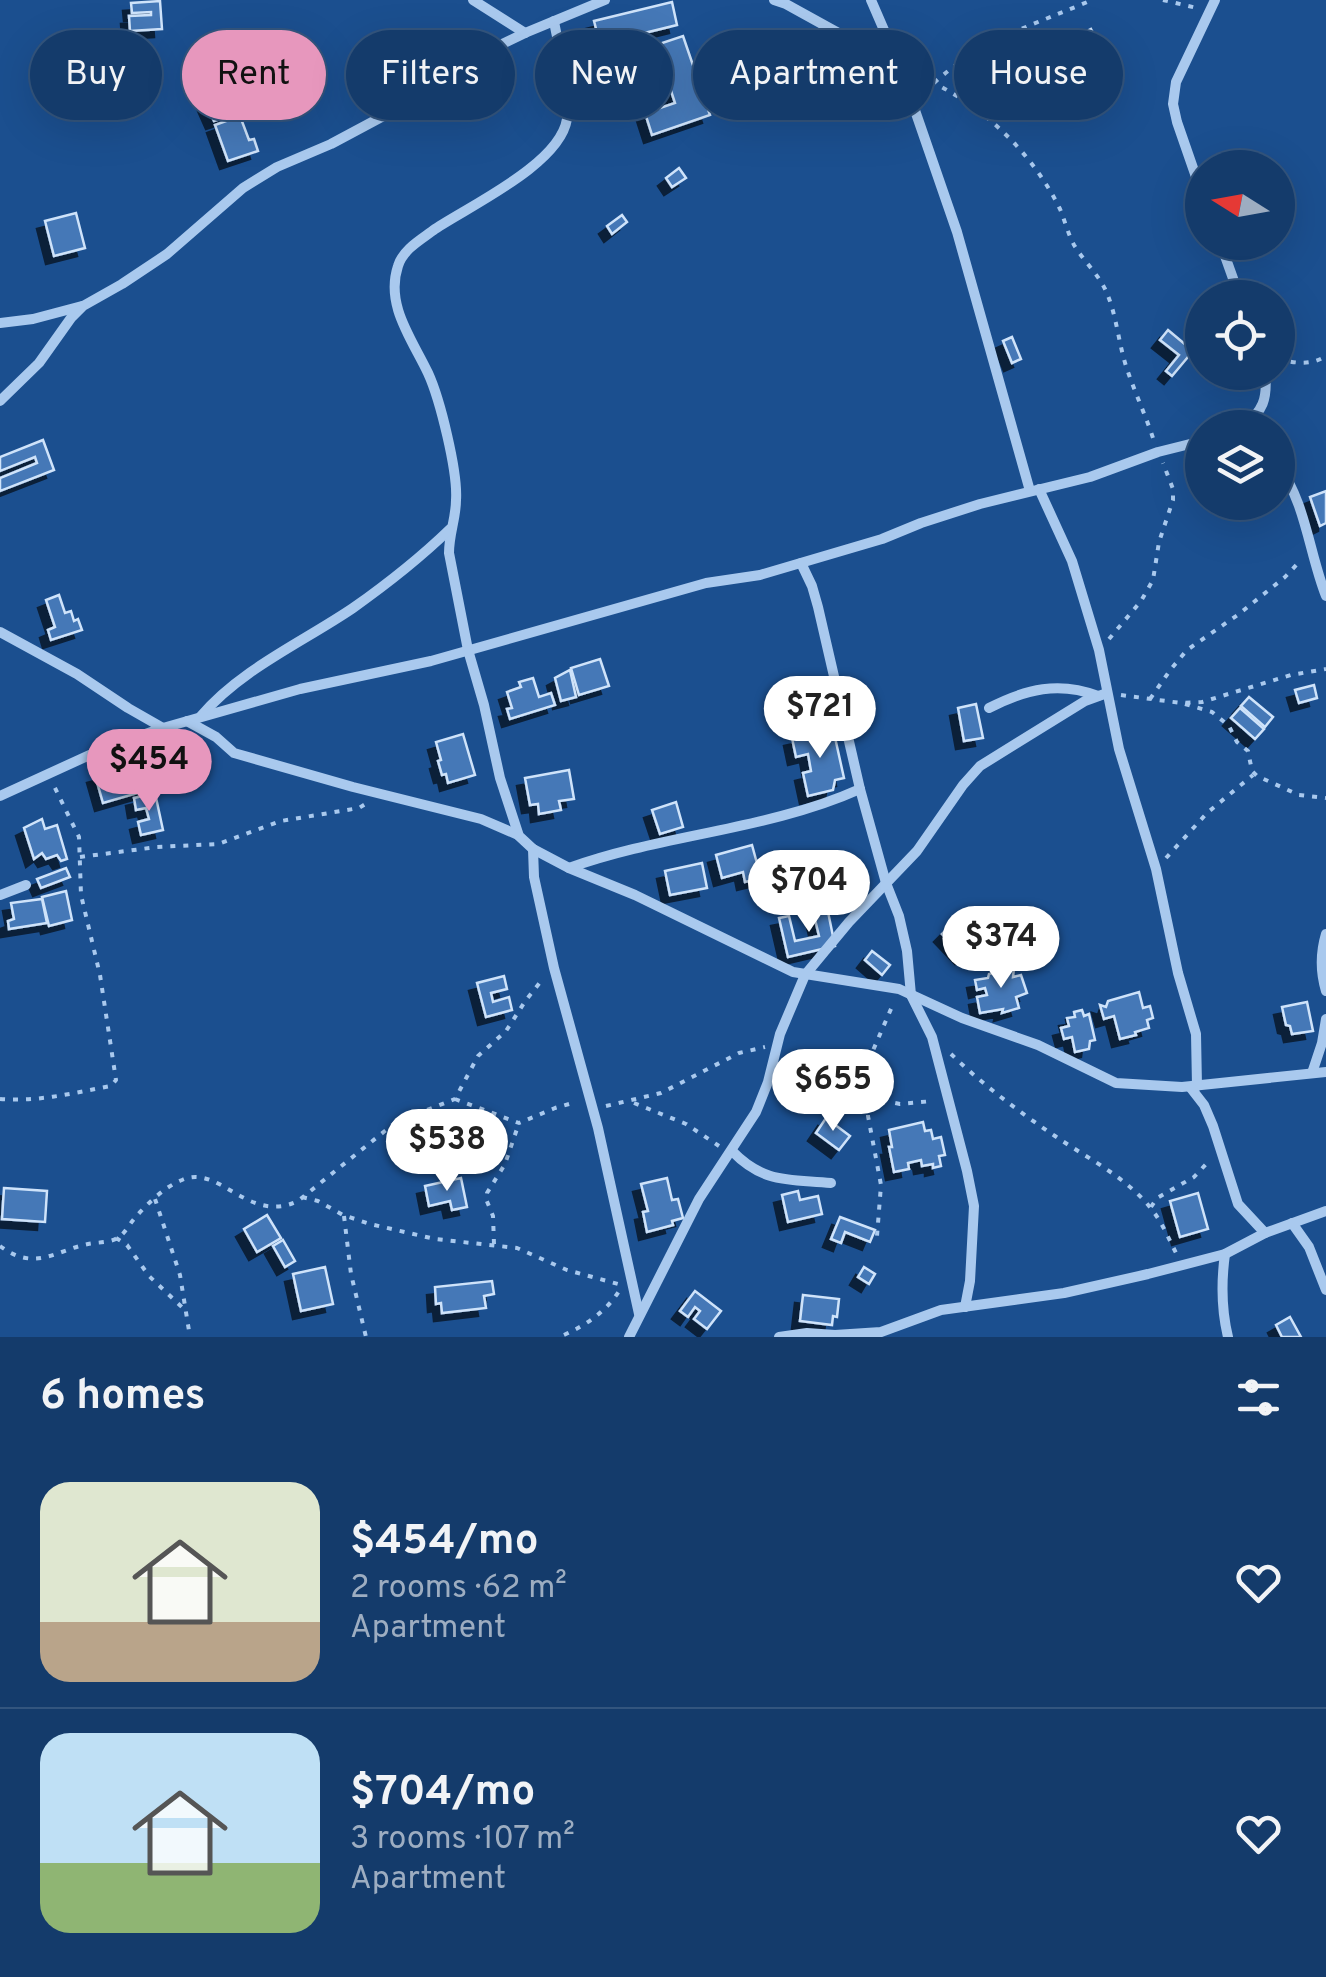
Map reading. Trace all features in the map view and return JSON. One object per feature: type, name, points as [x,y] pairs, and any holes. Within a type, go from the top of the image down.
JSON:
[{"type":"street","points":[[473,0],[525,33]]},
{"type":"street","points":[[0,324],[83,306],[166,254],[220,206],[277,166],[331,144],[389,113],[473,58],[606,0]]},
{"type":"street","points":[[774,0],[832,30]]},
{"type":"street","points":[[871,0],[884,30]]},
{"type":"street","points":[[1186,150],[1173,104],[1176,82],[1212,5]]},
{"type":"street","points":[[518,836],[468,650],[449,553],[456,500],[447,442],[430,376],[394,298],[396,270],[403,255],[530,169],[554,147],[567,122],[568,89],[554,21]]},
{"type":"street","points":[[918,120],[957,232],[1034,490],[1072,561],[1100,650],[1102,695],[1156,869],[1178,973],[1196,1034],[1193,1086],[1204,1106],[1238,1204],[1265,1233]]},
{"type":"street","points":[[0,401],[39,363],[83,306]]},
{"type":"street","points":[[0,796],[107,746],[187,720],[468,650],[706,583],[760,575],[882,539],[980,504],[1090,477],[1185,445]]},
{"type":"street","points":[[1295,494],[1326,596]]},
{"type":"street","points":[[200,717],[246,676],[354,607],[424,554],[451,528]]},
{"type":"street","points":[[801,563],[818,607],[860,790],[898,916],[906,951],[905,992],[932,1037],[974,1206],[970,1281],[964,1306]]},
{"type":"street","points":[[0,632],[77,674],[162,728]]},
{"type":"street","points":[[990,708],[1018,694],[1047,688],[1102,695]]},
{"type":"street","points":[[629,1337],[699,1200],[756,1112],[791,1005],[805,975],[925,840],[980,766],[1085,701],[1102,695]]},
{"type":"street","points":[[187,720],[234,753],[481,819],[518,836],[533,850],[569,868],[793,972],[905,992],[1049,1050],[1116,1083],[1193,1086],[1326,1072]]},
{"type":"street","points":[[569,868],[790,814],[860,790]]},
{"type":"street","points":[[533,850],[534,877],[554,968],[640,1315]]},
{"type":"street","points":[[0,894],[26,886]]},
{"type":"street","points":[[1326,934],[1321,950],[1326,991]]},
{"type":"street","points":[[1312,1073],[1326,1019]]},
{"type":"street","points":[[731,1153],[750,1168],[771,1176],[832,1183]]},
{"type":"street","points":[[779,1337],[880,1332],[941,1310],[1064,1293],[1182,1266],[1226,1254],[1265,1233],[1326,1211]]},
{"type":"street","points":[[1292,1223],[1309,1247],[1326,1290]]},
{"type":"street","points":[[1226,1254],[1221,1284],[1228,1337]]},
{"type":"path","points":[[1092,0],[1004,34],[951,67],[934,83],[1011,138],[1050,192],[1074,244],[1111,302],[1128,372],[1171,482],[1173,496],[1152,580],[1100,650]]},
{"type":"path","points":[[1162,0],[1212,5]]},
{"type":"path","points":[[1295,362],[1311,363],[1326,356]]},
{"type":"path","points":[[1150,699],[1170,668],[1188,650],[1239,614],[1284,576],[1310,547]]},
{"type":"path","points":[[1102,695],[1202,702],[1326,669]]},
{"type":"path","points":[[1181,702],[1212,712],[1229,726],[1248,751],[1255,774],[1299,795],[1326,798]]},
{"type":"path","points":[[0,1098],[47,1099],[116,1083],[100,975],[81,895],[79,837],[47,774]]},
{"type":"path","points":[[1156,869],[1206,813],[1255,774]]},
{"type":"path","points":[[80,857],[218,844],[280,820],[358,808],[377,793]]},
{"type":"path","points":[[0,1246],[18,1256],[48,1258],[116,1238],[155,1199],[187,1177],[210,1180],[247,1201],[279,1209],[298,1201],[396,1122],[454,1098],[478,1056],[506,1031],[554,968]]},
{"type":"path","points":[[858,1085],[905,992]]},
{"type":"path","points":[[932,1037],[1007,1100],[1114,1175],[1150,1207],[1182,1266]]},
{"type":"path","points":[[454,1098],[519,1123],[568,1104],[630,1102],[661,1093],[739,1053],[777,1047]]},
{"type":"path","points":[[769,1078],[811,1074],[858,1085],[900,1104],[949,1099]]},
{"type":"path","points":[[867,1089],[881,1185],[877,1236]]},
{"type":"path","points":[[630,1102],[686,1124],[731,1153]]},
{"type":"path","points":[[494,1244],[493,1216],[486,1196],[510,1154],[519,1123]]},
{"type":"path","points":[[1150,1207],[1165,1192],[1194,1177],[1220,1152]]},
{"type":"path","points":[[302,1197],[344,1216],[420,1236],[517,1248],[567,1270],[623,1285],[596,1317],[564,1335]]},
{"type":"path","points":[[155,1199],[180,1275],[190,1337]]},
{"type":"path","points":[[344,1216],[351,1274],[366,1337]]},
{"type":"path","points":[[116,1238],[187,1312]]},
{"type":"building","points":[[160,1],[162,29],[130,30],[129,16],[151,15],[132,13],[131,3]]},
{"type":"building","points":[[672,2],[677,25],[657,30],[596,30],[594,21]]},
{"type":"building","points":[[683,36],[693,65],[696,120],[652,135],[647,120],[673,120],[673,39]]},
{"type":"building","points":[[242,120],[258,151],[228,161],[215,125]]},
{"type":"building","points":[[679,168],[686,178],[672,187],[666,178]]},
{"type":"building","points":[[76,213],[85,248],[54,256],[45,221]]},
{"type":"building","points":[[622,215],[627,222],[612,234],[607,226]]},
{"type":"building","points":[[1168,330],[1185,344],[1185,361],[1172,376],[1166,371],[1179,355],[1160,340]]},
{"type":"building","points":[[1012,337],[1021,359],[1012,363],[1003,341]]},
{"type":"building","points":[[43,440],[54,470],[0,491],[0,478],[37,463],[35,457],[0,471],[0,457]]},
{"type":"building","points":[[1326,491],[1326,523],[1320,526],[1310,497]]},
{"type":"building","points":[[59,595],[65,613],[71,611],[82,630],[51,640],[48,630],[55,627],[46,600]]},
{"type":"building","points":[[600,659],[609,686],[579,695],[571,668]]},
{"type":"building","points":[[570,670],[576,697],[561,701],[555,678]]},
{"type":"building","points":[[533,678],[539,697],[551,693],[555,705],[510,719],[507,709],[512,708],[507,692],[521,687],[519,682]]},
{"type":"building","points":[[1314,685],[1317,698],[1299,703],[1295,690]]},
{"type":"building","points":[[1249,697],[1273,717],[1265,727],[1241,706]]},
{"type":"building","points":[[976,704],[983,738],[964,741],[958,708]]},
{"type":"building","points":[[1240,708],[1264,729],[1255,739],[1231,718]]},
{"type":"building","points":[[824,731],[825,735],[834,733],[844,778],[835,780],[833,790],[808,796],[803,773],[811,771],[808,754],[796,757],[792,738]]},
{"type":"building","points":[[463,734],[475,775],[448,783],[446,774],[442,775],[436,742]]},
{"type":"building","points":[[140,763],[148,790],[103,803],[95,775]]},
{"type":"building","points":[[569,770],[574,799],[559,801],[561,810],[539,814],[538,804],[530,805],[525,778]]},
{"type":"building","points":[[155,793],[163,830],[141,835],[138,822],[149,819],[146,808],[136,810],[134,798]]},
{"type":"building","points":[[676,802],[683,827],[660,834],[652,810]]},
{"type":"building","points":[[42,819],[45,829],[57,825],[67,859],[61,861],[57,855],[46,859],[42,853],[34,859],[24,828]]},
{"type":"building","points":[[752,845],[761,878],[745,882],[743,872],[722,878],[716,855]]},
{"type":"building","points":[[702,863],[707,888],[670,895],[665,871]]},
{"type":"building","points":[[66,868],[70,877],[41,888],[37,879]]},
{"type":"building","points":[[66,891],[72,920],[49,926],[42,897]]},
{"type":"building","points":[[42,899],[47,923],[9,929],[8,921],[14,919],[11,903]]},
{"type":"building","points":[[827,907],[835,946],[788,957],[779,918],[789,916],[795,941],[819,936],[813,911]]},
{"type":"building","points":[[962,914],[983,936],[963,956],[942,934]]},
{"type":"building","points":[[872,951],[890,965],[882,975],[865,960]]},
{"type":"building","points":[[1014,968],[1013,977],[1021,975],[1027,993],[1016,997],[1019,1008],[980,1013],[977,997],[987,995],[985,988],[977,990],[975,980]]},
{"type":"building","points":[[504,976],[507,989],[491,993],[493,1002],[509,997],[512,1010],[486,1017],[477,983]]},
{"type":"building","points":[[1139,992],[1143,1008],[1150,1006],[1153,1018],[1147,1020],[1149,1028],[1120,1039],[1114,1016],[1104,1019],[1100,1005],[1106,1007],[1108,1001]]},
{"type":"building","points":[[1307,1002],[1313,1031],[1292,1034],[1282,1007]]},
{"type":"building","points":[[1082,1010],[1084,1016],[1089,1014],[1095,1040],[1090,1041],[1089,1049],[1075,1052],[1072,1037],[1064,1039],[1061,1028],[1069,1026],[1067,1018],[1075,1017],[1074,1012]]},
{"type":"building","points":[[826,1118],[850,1136],[839,1150],[816,1133]]},
{"type":"building","points":[[923,1122],[933,1139],[941,1137],[945,1155],[939,1156],[941,1166],[922,1166],[921,1160],[908,1163],[909,1169],[894,1172],[889,1130]]},
{"type":"building","points":[[461,1178],[467,1207],[452,1210],[450,1201],[429,1206],[425,1186]]},
{"type":"building","points":[[667,1178],[672,1200],[678,1199],[683,1218],[647,1232],[643,1212],[648,1211],[641,1184]]},
{"type":"building","points":[[4,1188],[47,1191],[45,1222],[2,1219]]},
{"type":"building","points":[[798,1191],[800,1200],[818,1196],[822,1214],[788,1222],[782,1195]]},
{"type":"building","points":[[1198,1193],[1208,1229],[1180,1237],[1170,1201]]},
{"type":"building","points":[[267,1215],[281,1238],[257,1252],[244,1229]]},
{"type":"building","points":[[840,1217],[875,1230],[870,1242],[845,1232],[841,1243],[831,1239]]},
{"type":"building","points":[[283,1240],[295,1261],[285,1267],[273,1246]]},
{"type":"building","points":[[325,1267],[333,1304],[301,1311],[293,1274]]},
{"type":"building","points":[[864,1267],[875,1274],[869,1284],[858,1277]]},
{"type":"building","points":[[492,1281],[494,1294],[484,1296],[486,1308],[442,1313],[441,1303],[436,1304],[435,1287]]},
{"type":"building","points":[[695,1291],[721,1311],[707,1329],[694,1319],[700,1311],[695,1307],[688,1317],[680,1311]]},
{"type":"building","points":[[803,1295],[839,1299],[832,1325],[800,1321]]},
{"type":"building","points":[[1290,1317],[1301,1337],[1282,1337],[1276,1325]]}]
